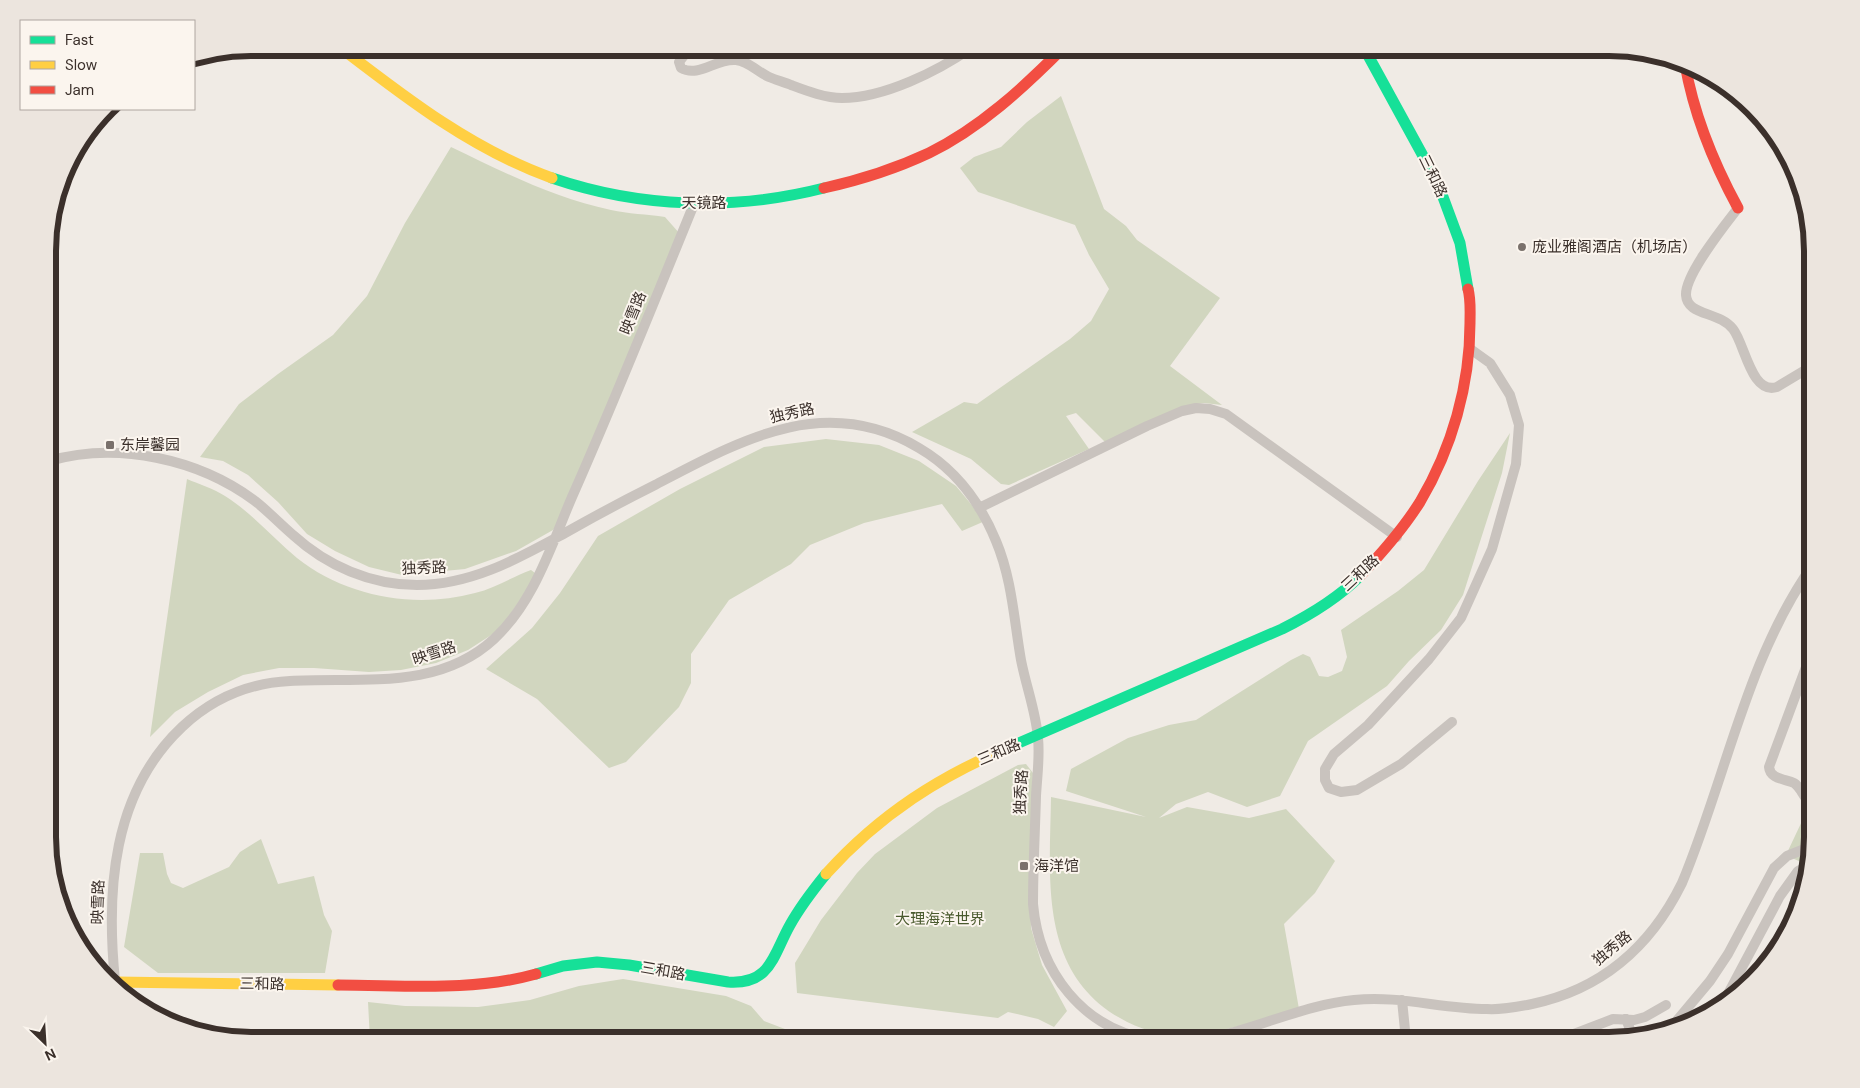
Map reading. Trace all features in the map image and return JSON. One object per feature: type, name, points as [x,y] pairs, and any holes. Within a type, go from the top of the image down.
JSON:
[{"type":"street","name":"天镜路","points":[[352,56],[426,112],[472,140],[522,166],[567,183],[612,195],[664,203],[694,204],[746,202],[800,194],[856,180],[907,163],[941,146],[989,115],[1015,94],[1055,56]]},
{"type":"street","points":[[684,56],[680,62],[681,68],[684,70],[700,70],[721,61],[737,60],[770,77],[794,86],[822,95],[841,98],[866,96],[896,87],[960,56]]},
{"type":"street","name":"三和路","points":[[121,981],[470,986],[510,981],[563,966],[597,962],[629,965],[728,982],[742,983],[756,979],[766,970],[791,924],[818,885],[855,844],[900,807],[958,770],[1253,643],[1310,615],[1331,600],[1359,577],[1397,537],[1431,483],[1449,442],[1461,406],[1469,348],[1469,306],[1466,276],[1461,245],[1451,215],[1426,160],[1368,56]]},
{"type":"street","points":[[1686,72],[1691,101],[1706,145],[1716,168],[1738,208],[1715,239],[1689,281],[1686,297],[1688,303],[1698,311],[1725,321],[1732,329],[1758,382],[1764,387],[1770,389],[1776,387],[1804,371]]},
{"type":"street","name":"映雪路","points":[[116,977],[112,936],[112,899],[115,864],[121,832],[131,802],[142,778],[160,752],[178,731],[198,713],[216,701],[254,686],[289,681],[368,681],[402,678],[434,672],[464,660],[492,642],[513,619],[532,588],[554,539],[611,408],[694,204]]},
{"type":"street","points":[[1452,722],[1402,764],[1357,790],[1341,792],[1329,788],[1325,780],[1325,769],[1334,754],[1368,725],[1429,659],[1461,618],[1492,549],[1516,464],[1519,425],[1510,395],[1490,363],[1469,348]]},
{"type":"street","points":[[979,508],[1147,426],[1182,411],[1196,408],[1210,409],[1226,414],[1397,537]]},
{"type":"street","name":"独秀路","points":[[56,460],[79,455],[125,454],[160,459],[193,468],[247,495],[304,544],[326,560],[360,576],[393,584],[428,585],[466,579],[500,566],[662,481],[730,449],[780,429],[817,422],[845,422],[884,430],[904,439],[925,451],[949,470],[968,490],[996,541],[1008,577],[1021,660],[1038,736],[1033,904],[1036,928],[1051,969],[1061,984],[1084,1009],[1112,1028],[1122,1032]]},
{"type":"street","name":"独秀路","points":[[1235,1032],[1341,1001],[1380,998],[1488,1010],[1540,1002],[1569,993],[1595,981],[1622,962],[1636,950],[1661,920],[1682,882],[1739,721],[1770,643],[1791,598],[1804,578]]},
{"type":"street","points":[[1804,673],[1769,767],[1770,773],[1773,776],[1796,785],[1804,798]]},
{"type":"street","points":[[1679,1018],[1710,981],[1728,954],[1774,868],[1787,856],[1803,850]]},
{"type":"street","points":[[1731,988],[1780,896],[1801,869]]},
{"type":"street","points":[[1402,1000],[1405,1032]]},
{"type":"street","points":[[1579,1032],[1613,1019],[1634,1020],[1644,1017],[1666,1005]]},
{"type":"street","points":[[1626,1019],[1630,1030]]},
{"type":"green space","points":[[1061,96],[1104,209],[1126,226],[1137,240],[1220,298],[1170,366],[1222,405],[1204,403],[1191,405],[1105,442],[1076,413],[1066,416],[1089,449],[1009,485],[1001,484],[971,459],[912,432],[964,402],[977,404],[1070,339],[1091,321],[1109,289],[1089,255],[1075,225],[978,192],[960,168],[974,157],[1001,147],[1027,122]]},
{"type":"green space","points":[[451,147],[490,166],[569,199],[617,211],[665,217],[680,234],[570,507],[553,530],[516,551],[465,569],[402,575],[369,567],[335,551],[307,534],[278,502],[248,475],[223,461],[200,457],[239,404],[333,335],[367,296],[405,223]]},
{"type":"green space","points":[[1510,433],[1502,473],[1463,595],[1441,630],[1409,661],[1387,686],[1308,741],[1280,796],[1247,807],[1208,792],[1176,804],[1159,818],[1187,807],[1249,818],[1286,809],[1335,861],[1315,893],[1284,924],[1299,1009],[1248,1024],[1212,1032],[1157,1032],[1138,1027],[1120,1018],[1093,998],[1074,975],[1062,949],[1054,920],[1051,890],[1051,797],[1146,817],[1066,791],[1071,769],[1128,738],[1169,725],[1196,720],[1303,654],[1310,657],[1319,676],[1328,677],[1342,671],[1347,657],[1341,630],[1398,591],[1424,570],[1478,481]]},
{"type":"green space","points":[[826,439],[879,445],[919,461],[956,486],[985,521],[962,531],[942,504],[864,523],[810,545],[791,564],[729,600],[691,654],[691,683],[679,707],[626,762],[609,768],[537,699],[486,669],[532,628],[560,593],[598,536],[680,489],[764,447]]},
{"type":"green space","points":[[187,479],[216,491],[235,503],[297,558],[316,571],[337,582],[359,590],[382,596],[429,600],[452,598],[482,591],[531,570],[535,573],[535,579],[499,630],[468,650],[436,663],[401,670],[369,672],[314,668],[279,668],[243,675],[208,692],[175,712],[150,737]]},
{"type":"green space","name":"大理海洋世界","points":[[1026,764],[1033,773],[1030,877],[1031,928],[1042,965],[1067,1011],[1054,1027],[1038,1019],[1008,1012],[998,1018],[797,993],[795,963],[821,920],[857,873],[875,854],[937,808],[1018,765]]},
{"type":"green space","points":[[1804,817],[1802,863],[1786,855]]},
{"type":"green space","points":[[261,839],[278,884],[314,876],[324,915],[332,931],[325,973],[158,973],[124,947],[140,853],[163,853],[167,874],[171,883],[183,888],[229,867],[240,852]]},
{"type":"green space","points":[[623,979],[726,996],[751,1006],[764,1021],[793,1032],[370,1032],[368,1002],[405,1006],[478,1007],[530,1000],[579,986]]},
{"type":"traffic: fast","points":[[1368,56],[1422,154],[1443,197],[1460,243],[1468,289]]},
{"type":"traffic: fast","points":[[552,178],[585,188],[619,195],[687,203],[722,203],[756,200],[824,188]]},
{"type":"traffic: fast","points":[[1014,745],[1282,629],[1323,606],[1360,576]]},
{"type":"traffic: fast","points":[[536,974],[563,966],[597,962],[629,965],[728,982],[742,982],[753,979],[769,966],[794,918],[826,874]]},
{"type":"traffic: slow","points":[[352,56],[415,104],[468,138],[495,153],[552,178]]},
{"type":"traffic: slow","points":[[826,874],[868,833],[912,799],[961,770],[1014,745]]},
{"type":"traffic: slow","points":[[122,982],[338,985]]},
{"type":"traffic: jam","points":[[824,188],[890,169],[916,159],[948,143],[1000,106],[1055,56]]},
{"type":"traffic: jam","points":[[1687,73],[1699,120],[1720,173],[1738,208]]},
{"type":"traffic: jam","points":[[1360,576],[1407,522],[1431,481],[1450,438],[1463,393],[1467,370],[1470,323],[1468,289]]},
{"type":"traffic: jam","points":[[338,985],[463,985],[512,980],[536,974]]},
{"type":"place","name":"庞业雅阁酒店（机场店）","points":[[1522,247]]},
{"type":"place","name":"东岸馨园","points":[[110,445]]},
{"type":"place","name":"海洋馆","points":[[1024,866]]}]
